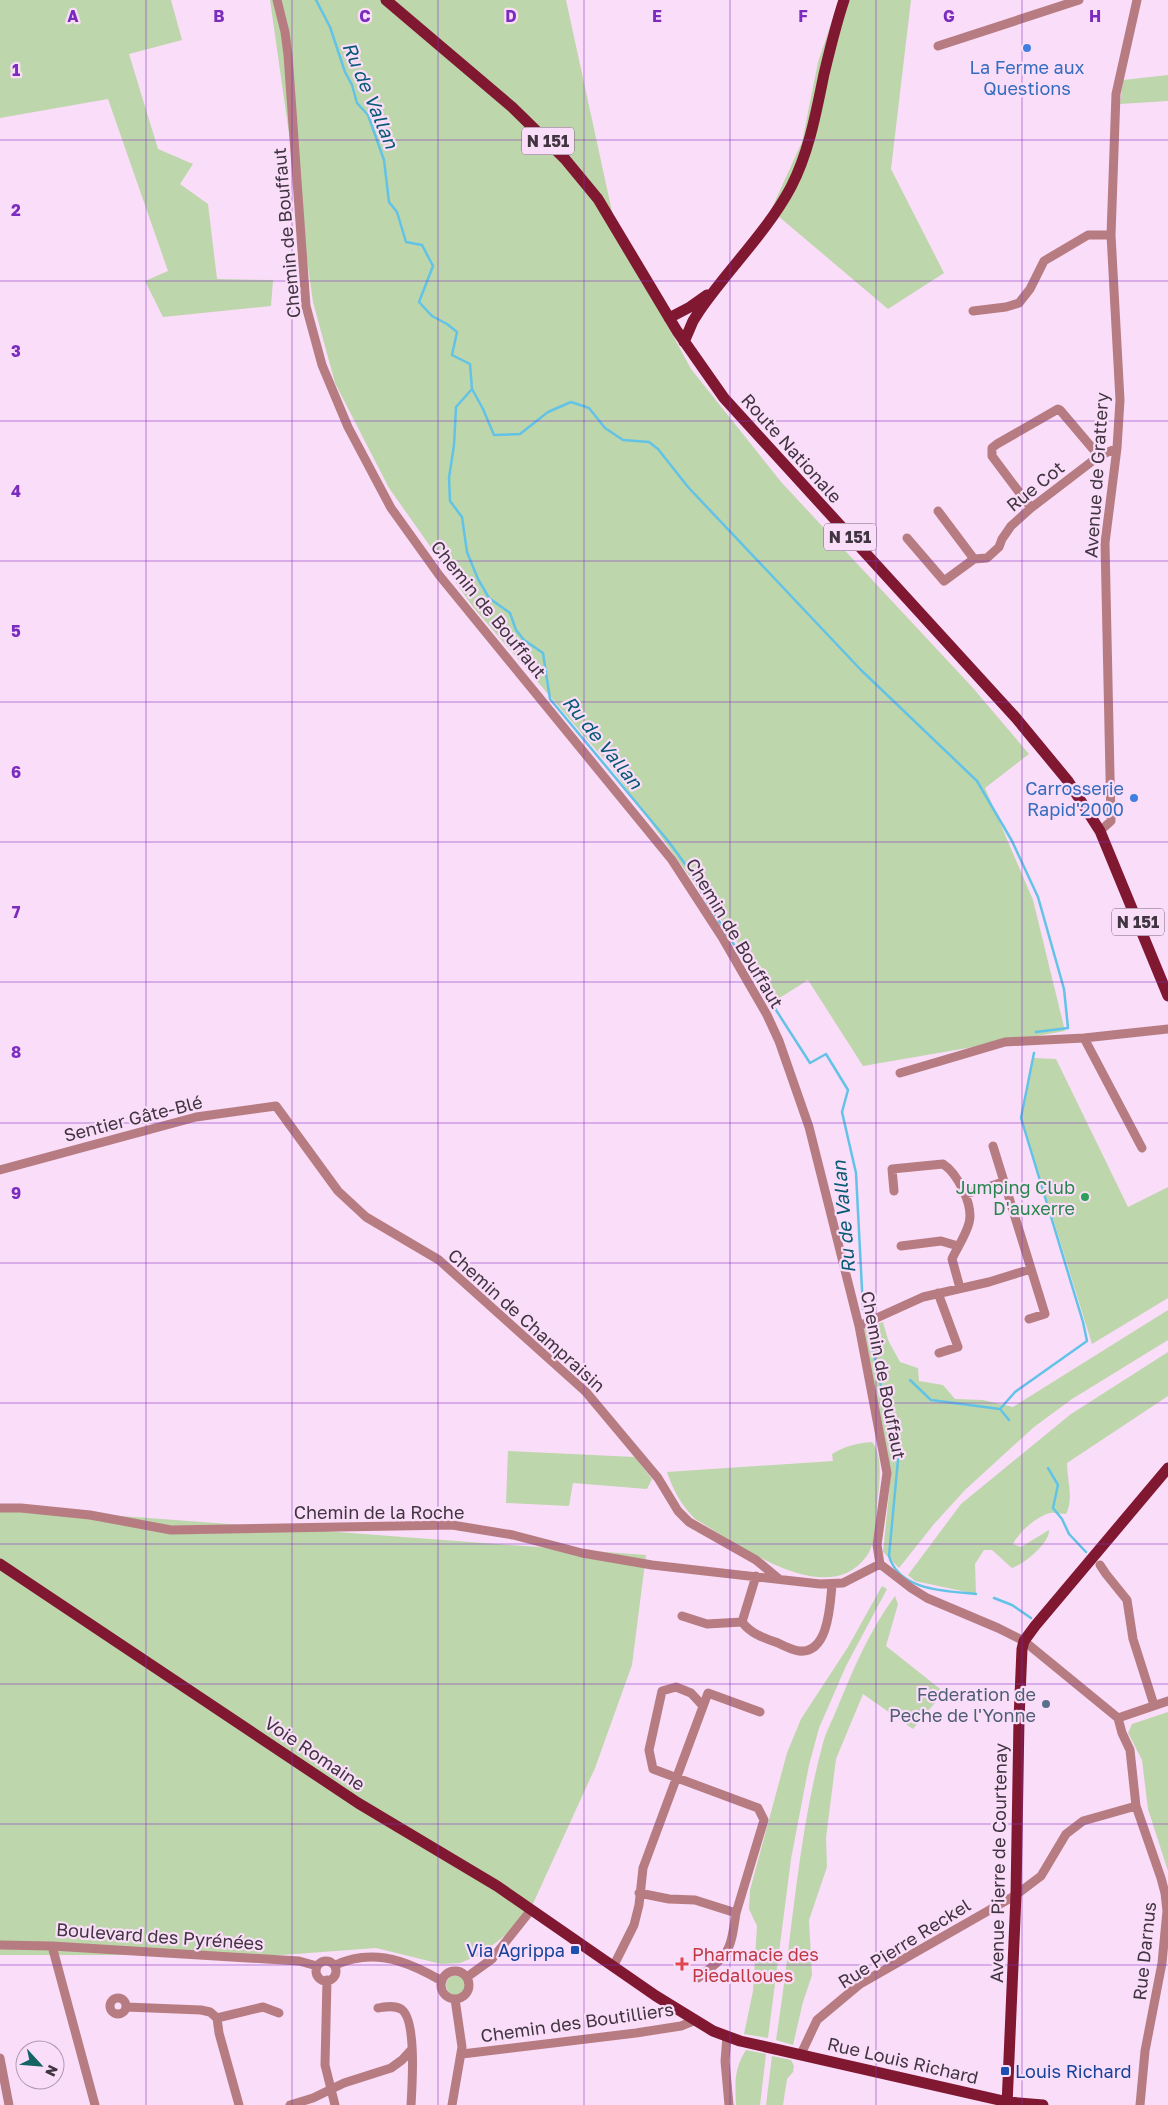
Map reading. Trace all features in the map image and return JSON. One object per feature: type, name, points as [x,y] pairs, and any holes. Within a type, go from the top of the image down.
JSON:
[{"type":"main road","name":"N 151","points":[[386,0],[512,107],[565,159],[604,208],[669,318]]},
{"type":"main road","points":[[684,342],[693,322],[714,290],[782,203],[798,170],[813,125],[833,34],[844,0]]},
{"type":"main road","points":[[669,318],[690,307],[714,290]]},
{"type":"main road","name":"Route Nationale","points":[[669,318],[704,372],[743,421],[1041,748],[1068,781],[1100,831]]},
{"type":"main road","name":"N 151","points":[[1100,831],[1168,996]]},
{"type":"main road","points":[[1024,1641],[1056,1600],[1168,1468]]},
{"type":"main road","name":"Voie Romaine","points":[[0,1564],[324,1781],[398,1828],[474,1871],[612,1967],[696,2020],[727,2036],[785,2050]]},
{"type":"main road","name":"Avenue Pierre de Courtenay","points":[[1008,2104],[1016,1895],[1019,1710],[1021,1661],[1024,1641]]},
{"type":"main road","name":"Rue Louis Richard","points":[[785,2050],[1008,2104],[1043,2105]]},
{"type":"street","name":"Chemin de Bouffaut","points":[[277,0],[285,32],[288,55],[306,306],[315,342],[333,393],[372,474],[391,508],[439,575],[672,860],[692,889],[753,989],[779,1041],[809,1127],[866,1323],[887,1473],[877,1545],[880,1564]]},
{"type":"street","points":[[938,46],[1079,0]]},
{"type":"street","name":"Avenue de Grattery","points":[[1100,831],[1111,821],[1105,543],[1108,506],[1117,448],[1120,400],[1112,235],[1116,94],[1137,0]]},
{"type":"street","points":[[973,311],[1006,307],[1019,303],[1030,289],[1044,261],[1088,235],[1112,235]]},
{"type":"street","points":[[1031,508],[992,456],[992,448],[996,444],[1058,409],[1099,456]]},
{"type":"street","name":"Rue Cot","points":[[908,538],[944,581],[974,560],[987,558],[999,547],[1011,526],[1031,508],[1099,456],[1117,448]]},
{"type":"street","points":[[938,511],[974,560]]},
{"type":"street","points":[[900,1073],[1005,1042],[1084,1038],[1168,1029]]},
{"type":"street","points":[[1084,1038],[1142,1148]]},
{"type":"street","name":"Sentier Gâte-Blé","points":[[0,1170],[196,1117],[276,1106]]},
{"type":"street","name":"Chemin de Champraisin","points":[[276,1106],[338,1191],[366,1217],[439,1260],[586,1392],[658,1478],[678,1511],[689,1522],[756,1560],[779,1578]]},
{"type":"street","points":[[993,1146],[1045,1314],[1029,1319]]},
{"type":"street","points":[[894,1191],[892,1169],[942,1164],[948,1168],[966,1194],[970,1222],[952,1259],[960,1288]]},
{"type":"street","points":[[966,1194],[1004,1182]]},
{"type":"street","points":[[901,1246],[941,1241],[958,1246]]},
{"type":"street","points":[[866,1323],[923,1297],[989,1282],[1031,1269]]},
{"type":"street","points":[[938,1293],[958,1347],[939,1353]]},
{"type":"street","name":"Chemin de la Roche","points":[[0,1508],[20,1508],[90,1515],[171,1530],[452,1525],[514,1535],[582,1552],[652,1565],[832,1585],[854,1578],[880,1564]]},
{"type":"street","points":[[880,1564],[927,1598],[1024,1641],[1118,1718],[1168,1701]]},
{"type":"street","points":[[1100,1565],[1127,1600],[1133,1638],[1154,1706]]},
{"type":"street","points":[[742,1622],[756,1576]]},
{"type":"street","points":[[682,1616],[708,1624],[742,1622],[753,1633],[793,1649],[807,1651],[818,1643],[825,1630],[832,1585]]},
{"type":"street","points":[[698,1978],[724,1958],[731,1943],[736,1913],[764,1820],[758,1808],[653,1769],[650,1750],[662,1691],[676,1687],[691,1693],[703,1706]]},
{"type":"street","points":[[612,1967],[634,1925],[639,1905],[643,1868],[708,1693],[760,1712]]},
{"type":"street","name":"Rue Darnus","points":[[1118,1718],[1122,1733],[1130,1750],[1136,1806],[1162,1878],[1165,1893],[1166,1911],[1162,1963],[1145,2051],[1140,2105]]},
{"type":"street","name":"Rue Pierre Reckel","points":[[801,2054],[817,2020],[860,1984],[1016,1895],[1041,1876],[1066,1834],[1084,1821],[1136,1806]]},
{"type":"street","points":[[639,1893],[669,1899],[695,1900],[736,1913]]},
{"type":"street","points":[[467,1977],[492,1959],[531,1910]]},
{"type":"street","name":"Boulevard des Pyrénées","points":[[0,1945],[52,1946],[299,1961],[317,1966]]},
{"type":"street","points":[[52,1946],[95,2105]]},
{"type":"street","points":[[327,1980],[318,1977],[316,1971],[317,1966],[321,1962],[327,1961],[335,1966],[368,1956],[382,1957],[418,1968],[442,1981]]},
{"type":"street","points":[[327,1980],[335,1975],[335,1966]]},
{"type":"street","points":[[451,1971],[460,1971],[467,1977],[470,1985],[467,1993],[455,1999],[444,1993],[442,1981],[451,1971]]},
{"type":"street","points":[[327,1980],[325,2065],[335,2105]]},
{"type":"street","points":[[452,2105],[462,2054],[462,2038],[455,1999]]},
{"type":"street","points":[[126,2007],[201,2010],[210,2012],[217,2018],[219,2033],[239,2105]]},
{"type":"street","points":[[378,2008],[396,2007],[404,2013],[412,2048],[411,2105]]},
{"type":"street","points":[[217,2018],[264,2008],[279,2013]]},
{"type":"street","name":"Chemin des Boutilliers","points":[[462,2054],[636,2033],[681,2026],[696,2020]]},
{"type":"street","points":[[727,2036],[725,2061],[729,2105]]},
{"type":"street","points":[[290,2105],[313,2098],[344,2083],[391,2068],[402,2060],[412,2048]]},
{"type":"street","points":[[0,2058],[9,2105]]},
{"type":"green space","points":[[0,0],[171,0],[182,40],[129,54],[158,149],[193,164],[180,184],[208,204],[217,279],[273,280],[271,306],[163,317],[145,281],[168,271],[108,99],[0,118]]},
{"type":"green space","points":[[270,0],[566,0],[616,230],[691,369],[782,483],[973,688],[1029,754],[985,788],[1033,900],[1065,1031],[863,1066],[808,980],[778,999],[610,766],[473,607],[389,488],[335,383],[313,302]]},
{"type":"green space","points":[[839,0],[911,0],[891,169],[944,273],[888,309],[771,210],[802,142],[818,62]]},
{"type":"green space","points":[[1168,75],[1168,101],[1120,104],[1123,80]]},
{"type":"green space","name":"Jumping Club D'auxerre","points":[[1034,1058],[1056,1059],[1128,1207],[1168,1187],[1168,1298],[1092,1344],[1022,1119]]},
{"type":"green space","points":[[1168,1310],[1168,1340],[1072,1399],[1034,1427],[965,1490],[934,1524],[899,1568],[883,1552],[891,1474],[864,1328],[883,1322],[888,1340],[900,1362],[918,1368],[919,1381],[943,1385],[955,1399],[983,1400],[1013,1407]]},
{"type":"green space","points":[[1168,1352],[1168,1396],[1067,1463],[1070,1502],[1066,1514],[1052,1513],[1039,1518],[1023,1530],[1013,1544],[1021,1547],[1049,1530],[1041,1547],[1029,1558],[1012,1568],[992,1550],[984,1550],[975,1564],[976,1594],[915,1581],[908,1575],[961,1504],[1071,1414]]},
{"type":"green space","points":[[872,1442],[878,1455],[880,1472],[876,1525],[872,1546],[866,1557],[849,1572],[828,1577],[805,1575],[781,1567],[757,1556],[695,1519],[678,1497],[667,1472],[833,1461],[832,1454],[842,1449],[856,1444]]},
{"type":"green space","points":[[508,1451],[635,1457],[652,1479],[647,1489],[573,1483],[569,1506],[506,1503]]},
{"type":"green space","points":[[0,1507],[646,1555],[632,1665],[595,1768],[526,1919],[480,1955],[460,1963],[441,1964],[376,1948],[282,1955],[0,1955]]},
{"type":"green space","points":[[882,1586],[887,1589],[846,1666],[819,1728],[809,1765],[791,1859],[768,2038],[744,2034],[753,1991],[757,1926],[749,1909],[750,1890],[787,1753],[801,1719],[848,1647]]},
{"type":"green space","points":[[895,1596],[898,1604],[886,1646],[944,1692],[913,1729],[863,1694],[836,1759],[826,1838],[827,1867],[809,1920],[812,1975],[803,2002],[793,2045],[776,2040],[801,1853],[814,1779],[824,1739],[862,1651],[877,1623]]},
{"type":"green space","points":[[1168,1712],[1168,1871],[1148,1809],[1142,1760],[1128,1733],[1132,1724]]},
{"type":"green space","points":[[452,1975],[460,1975],[466,1981],[466,1989],[460,1995],[452,1995],[446,1989],[446,1981]]},
{"type":"green space","points":[[746,2050],[766,2054],[760,2105],[736,2105],[736,2076],[739,2063]]},
{"type":"green space","points":[[772,2056],[791,2060],[794,2066],[793,2072],[787,2079],[783,2105],[766,2105]]},
{"type":"waterway","name":"Ru de Vallan","points":[[316,0],[330,27],[357,103],[368,115],[384,160],[389,202],[397,212],[406,242],[422,245],[433,266],[419,302],[432,316],[457,332],[452,355],[470,364],[472,389],[456,407],[454,445],[449,478],[450,501],[462,517],[467,552],[478,579],[489,598],[510,613],[516,630],[524,640],[543,653],[550,699],[669,842],[688,868],[708,904],[810,1063],[826,1054],[848,1090],[842,1112],[856,1173],[863,1309]]},
{"type":"waterway","points":[[472,389],[494,435],[520,434],[548,412],[571,402],[589,408],[605,428],[623,440],[649,442],[658,449],[688,487],[861,670],[977,781],[1012,841],[1038,897],[1064,989],[1068,1028],[1036,1032]]},
{"type":"waterway","points":[[1000,1409],[1015,1392],[1087,1341],[1083,1322],[1021,1118],[1034,1053]]},
{"type":"waterway","name":"Ru de Vallan","points":[[869,1334],[898,1460],[889,1556],[894,1568],[913,1583],[938,1590],[976,1594]]},
{"type":"waterway","points":[[910,1380],[931,1400],[1000,1409],[1009,1420]]},
{"type":"waterway","points":[[1048,1468],[1058,1485],[1053,1508],[1062,1519],[1069,1534],[1086,1552]]},
{"type":"waterway","name":"Ru de Vallan","points":[[994,1598],[1012,1605],[1031,1618]]},
{"type":"place","name":"La Ferme aux Questions","points":[[1027,48]]},
{"type":"place","name":"Carrosserie Rapid'2000","points":[[1134,798]]},
{"type":"place","name":"Jumping Club D'auxerre","points":[[1085,1197]]},
{"type":"place","name":"Federation de Peche de l'Yonne","points":[[1046,1704]]},
{"type":"place","name":"Via Agrippa","points":[[575,1950]]},
{"type":"place","name":"Pharmacie des Piedalloues","points":[[682,1964]]},
{"type":"place","name":"Louis Richard","points":[[1005,2071]]}]
